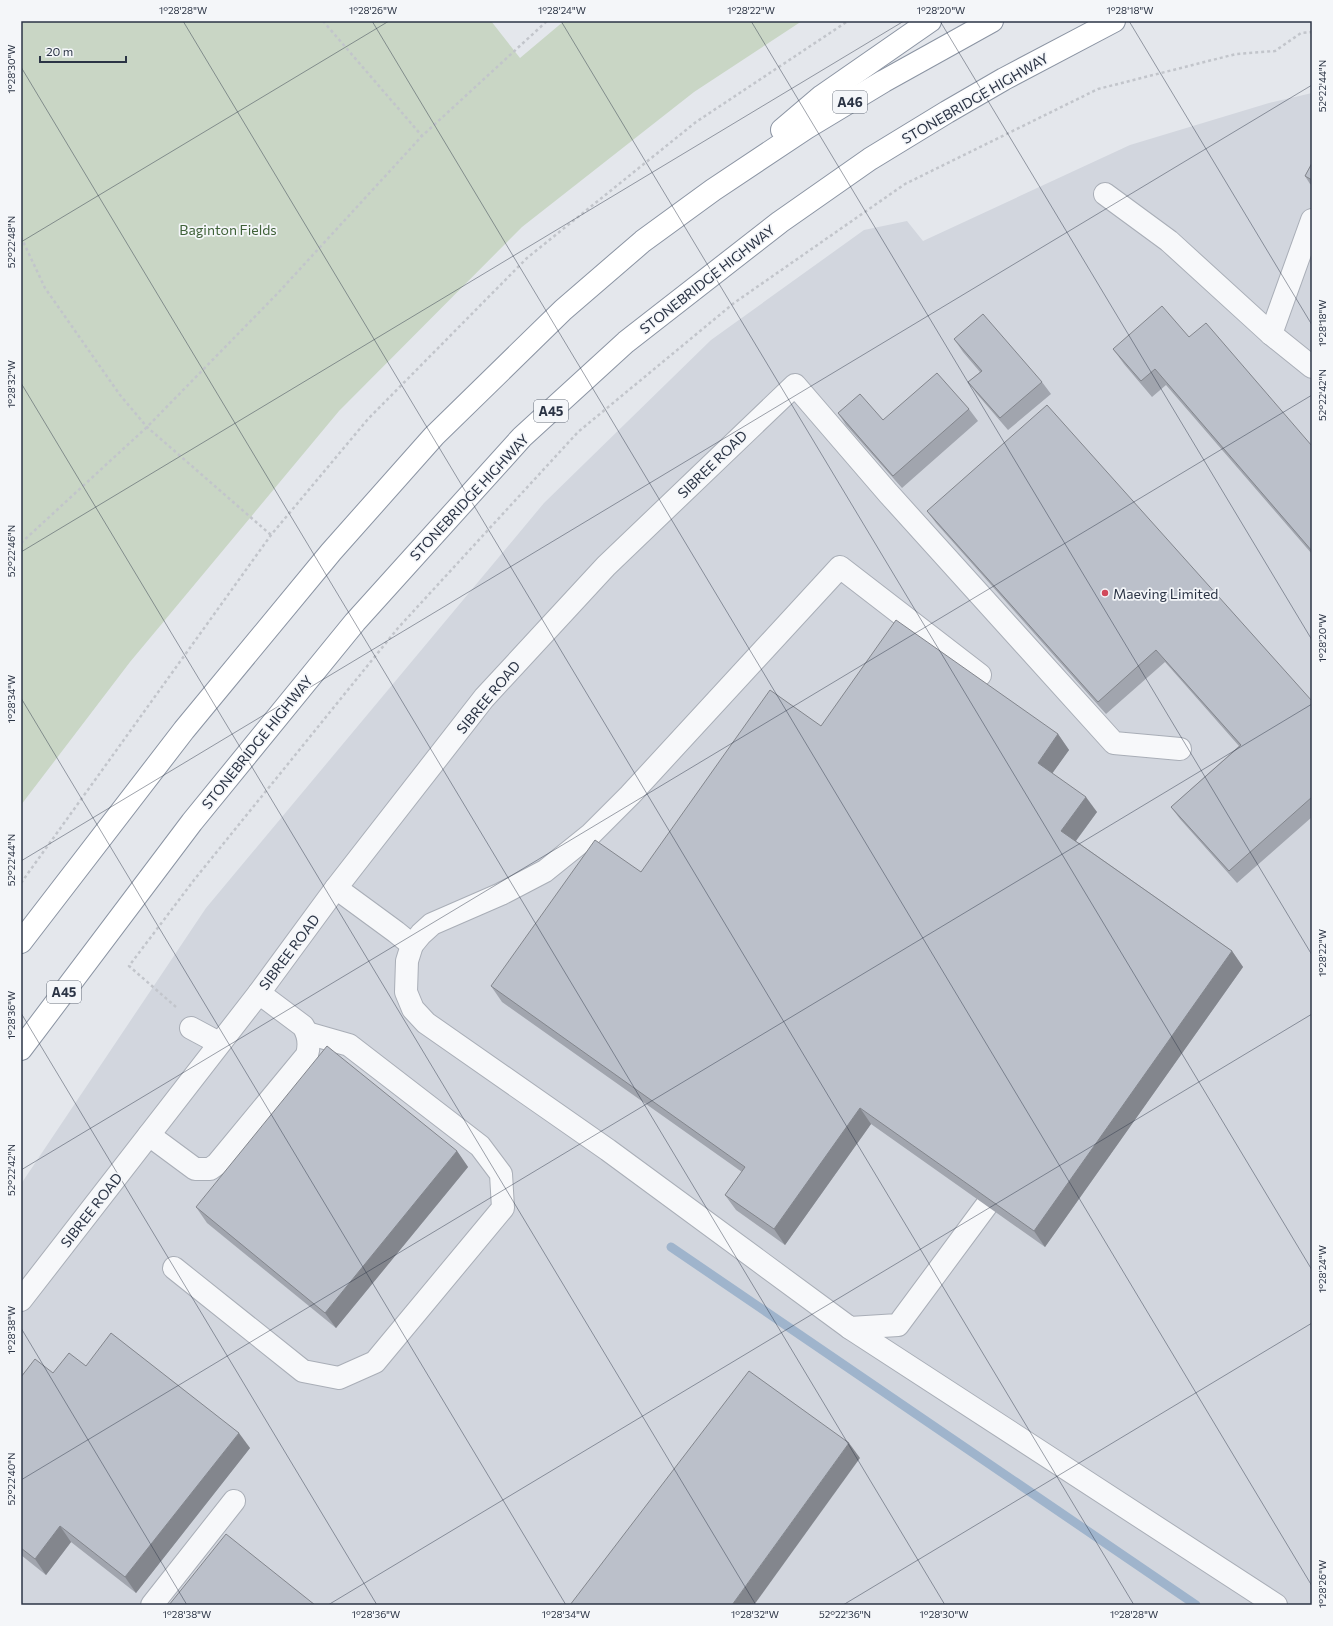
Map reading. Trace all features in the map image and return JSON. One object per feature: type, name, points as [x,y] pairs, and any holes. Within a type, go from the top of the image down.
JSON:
[{"type":"highway","points":[[21,942],[184,730],[331,552],[434,436],[563,310],[643,241],[713,190],[822,96],[930,21]]},
{"type":"highway","name":"A46","points":[[713,190],[812,124],[884,81],[992,21]]},
{"type":"highway","name":"STONEBRIDGE HIGHWAY","points":[[21,1049],[192,822],[350,628],[522,437],[626,342],[780,222],[870,159],[998,82],[1114,21]]},
{"type":"lane","points":[[1105,194],[1169,241],[1271,334],[1312,367]]},
{"type":"lane","points":[[1271,334],[1312,220]]},
{"type":"lane","name":"SIBREE ROAD","points":[[21,1300],[259,993],[336,888],[484,698],[606,566],[795,385],[888,493],[1114,743],[1180,749]]},
{"type":"lane","points":[[980,676],[840,568],[592,834],[545,871],[501,894],[432,924],[421,934],[412,946],[407,961],[406,992],[413,1009],[426,1023],[608,1150],[850,1328],[1276,1605]]},
{"type":"lane","points":[[336,888],[396,932],[412,946]]},
{"type":"lane","points":[[149,1134],[195,1169],[210,1169],[217,1164],[307,1055],[310,1047],[307,1033],[303,1026],[259,993]]},
{"type":"lane","points":[[191,1028],[219,1043]]},
{"type":"lane","points":[[174,1268],[303,1371],[339,1378],[375,1362],[503,1208],[501,1174],[480,1146],[349,1045],[307,1033]]},
{"type":"lane","points":[[850,1328],[898,1325],[986,1206]]},
{"type":"lane","points":[[152,1605],[234,1502]]},
{"type":"path","points":[[323,21],[422,136]]},
{"type":"path","points":[[21,543],[147,427],[277,294],[422,136],[547,21]]},
{"type":"path","points":[[21,883],[271,535],[368,419],[527,258],[696,122],[848,21]]},
{"type":"path","points":[[177,1007],[128,966],[194,880],[398,628],[578,432],[734,303],[905,184],[1098,89],[1236,54],[1274,51],[1301,32],[1312,32]]},
{"type":"path","points":[[21,237],[45,288],[120,395],[147,427],[271,535]]},
{"type":"shaded area","points":[[1312,93],[1312,1605],[21,1605],[21,1184],[206,908],[544,503],[711,340],[864,230],[907,221],[923,241],[1130,145],[1269,103]]},
{"type":"green space","name":"Baginton Fields","points":[[21,21],[491,21],[520,58],[564,21],[802,21],[694,92],[522,227],[339,411],[130,662],[21,805]]},
{"type":"building","points":[[1312,163],[1312,180],[1305,176]]},
{"type":"building","points":[[1162,306],[1189,337],[1206,323],[1312,446],[1312,551],[1155,369],[1141,381],[1113,349]]},
{"type":"building","points":[[983,314],[1042,382],[1000,418],[968,382],[982,371],[954,339]]},
{"type":"building","points":[[937,373],[969,409],[893,476],[838,413],[860,394],[883,420]]},
{"type":"building","name":"Maeving Limited","points":[[1047,405],[1312,701],[1312,797],[1229,871],[1171,807],[1241,745],[1156,650],[1098,702],[927,511]]},
{"type":"building","points":[[896,620],[1058,734],[1038,763],[1086,797],[1061,831],[1232,951],[1034,1231],[860,1108],[774,1229],[725,1195],[745,1167],[491,986],[595,840],[641,872],[770,690],[821,726]]},
{"type":"building","points":[[327,1046],[457,1151],[325,1313],[196,1207]]},
{"type":"building","points":[[111,1333],[239,1433],[125,1577],[60,1526],[35,1559],[21,1548],[21,1377],[35,1359],[53,1373],[69,1353],[86,1366]]},
{"type":"building","points":[[749,1371],[849,1443],[732,1605],[570,1605]]},
{"type":"building","points":[[226,1534],[315,1605],[169,1605]]},
{"type":"waterway","points":[[671,1247],[1196,1605]]},
{"type":"place","name":"Maeving Limited","points":[[1105,593]]}]
